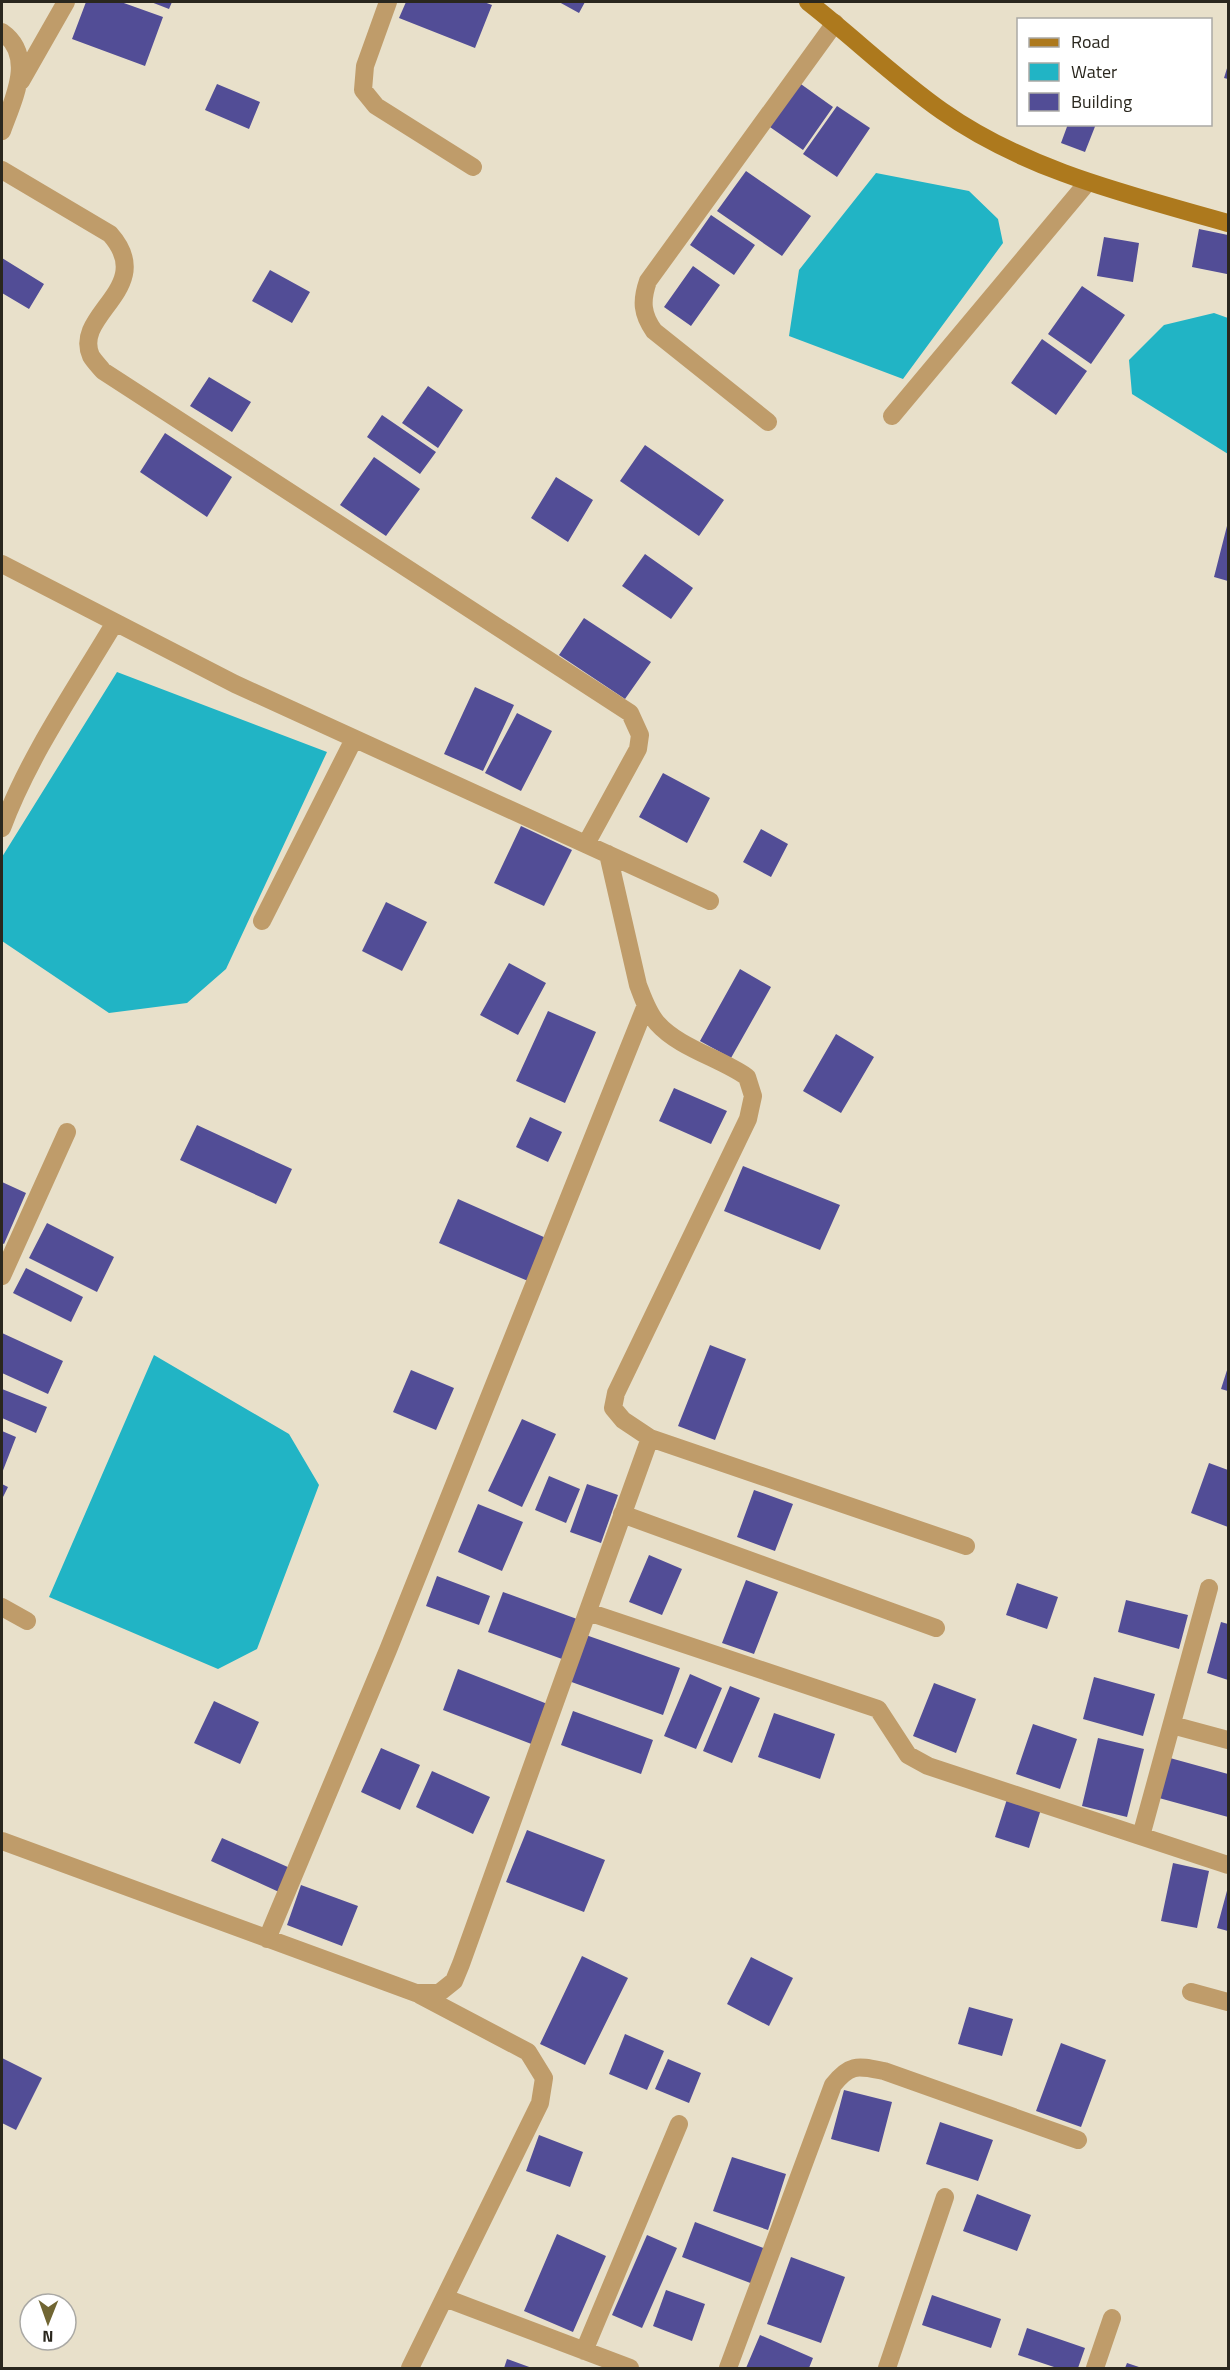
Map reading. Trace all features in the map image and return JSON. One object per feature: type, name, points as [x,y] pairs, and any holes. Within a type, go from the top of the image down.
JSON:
[{"type":"street","points":[[2,131],[19,84],[66,2]]},
{"type":"street","points":[[388,2],[365,66],[363,90],[376,106],[473,167]]},
{"type":"street","points":[[808,2],[942,112],[1009,150],[1088,183],[1228,223]]},
{"type":"street","points":[[768,422],[654,331],[644,317],[642,297],[648,281],[835,23]]},
{"type":"street","points":[[2,32],[10,38],[20,60],[19,84]]},
{"type":"street","points":[[2,170],[110,234],[120,245],[126,259],[125,277],[90,338],[91,355],[103,371],[630,713],[640,735],[638,749],[586,844]]},
{"type":"street","points":[[892,416],[1088,183]]},
{"type":"street","points":[[2,564],[114,624],[354,739],[710,901]]},
{"type":"street","points":[[2,828],[33,758],[114,624]]},
{"type":"street","points":[[262,921],[354,739]]},
{"type":"street","points":[[608,855],[638,985],[657,1024],[676,1038],[747,1077],[753,1096],[748,1119],[616,1393],[613,1408],[622,1420],[650,1438],[966,1546]]},
{"type":"street","points":[[267,1939],[387,1650],[646,1005]]},
{"type":"street","points":[[2,1276],[67,1132]]},
{"type":"street","points":[[416,1993],[439,1993],[454,1981],[650,1438]]},
{"type":"street","points":[[622,1514],[936,1628]]},
{"type":"street","points":[[1141,1836],[1209,1588]]},
{"type":"street","points":[[2,1607],[27,1621]]},
{"type":"street","points":[[588,1612],[878,1709],[908,1755],[928,1766],[1228,1865]]},
{"type":"street","points":[[1172,1725],[1228,1740]]},
{"type":"street","points":[[2,1841],[416,1993],[528,2052],[537,2062],[544,2078],[540,2103],[410,2368]]},
{"type":"street","points":[[1191,1992],[1228,2002]]},
{"type":"street","points":[[728,2368],[833,2085],[843,2072],[858,2066],[884,2071],[1078,2140]]},
{"type":"street","points":[[584,2351],[679,2124]]},
{"type":"street","points":[[887,2368],[945,2197]]},
{"type":"street","points":[[445,2298],[630,2368]]},
{"type":"street","points":[[1095,2368],[1112,2318]]},
{"type":"water","points":[[876,173],[969,191],[998,219],[1003,243],[903,379],[789,336],[799,270]]},
{"type":"water","points":[[1214,313],[1228,318],[1228,454],[1132,394],[1129,360],[1164,325]]},
{"type":"water","points":[[117,672],[327,752],[226,969],[187,1003],[109,1013],[2,941],[2,857]]},
{"type":"water","points":[[154,1355],[289,1434],[319,1485],[257,1649],[218,1669],[49,1597]]},
{"type":"building","points":[[86,2],[121,2],[163,17],[145,66],[72,39]]},
{"type":"building","points":[[151,2],[172,2],[169,9]]},
{"type":"building","points":[[406,2],[484,2],[492,5],[475,48],[399,18]]},
{"type":"building","points":[[559,2],[585,2],[579,13]]},
{"type":"building","points":[[1228,65],[1228,79],[1224,78]]},
{"type":"building","points":[[798,82],[833,107],[803,150],[767,125]]},
{"type":"building","points":[[217,84],[260,102],[249,129],[205,110]]},
{"type":"building","points":[[837,106],[870,128],[837,177],[803,154]]},
{"type":"building","points":[[1067,126],[1095,126],[1085,152],[1061,143]]},
{"type":"building","points":[[746,171],[811,216],[782,256],[717,211]]},
{"type":"building","points":[[711,215],[755,245],[734,275],[690,245]]},
{"type":"building","points":[[1199,229],[1228,235],[1227,274],[1192,267]]},
{"type":"building","points":[[1104,237],[1139,243],[1133,282],[1097,276]]},
{"type":"building","points":[[2,258],[44,284],[29,309],[2,293]]},
{"type":"building","points":[[693,266],[720,285],[691,326],[664,307]]},
{"type":"building","points":[[270,270],[310,292],[292,323],[252,301]]},
{"type":"building","points":[[1082,286],[1125,315],[1091,364],[1048,334]]},
{"type":"building","points":[[1042,339],[1087,371],[1056,415],[1011,383]]},
{"type":"building","points":[[209,377],[251,402],[232,432],[190,406]]},
{"type":"building","points":[[428,386],[463,410],[438,448],[402,423]]},
{"type":"building","points":[[382,415],[436,452],[420,474],[367,437]]},
{"type":"building","points":[[165,433],[232,477],[207,517],[140,472]]},
{"type":"building","points":[[645,445],[724,500],[699,536],[620,481]]},
{"type":"building","points":[[374,457],[420,489],[386,536],[340,505]]},
{"type":"building","points":[[556,477],[593,500],[568,542],[531,518]]},
{"type":"building","points":[[1228,522],[1228,581],[1214,577]]},
{"type":"building","points":[[645,554],[693,588],[671,619],[622,586]]},
{"type":"building","points":[[584,618],[651,662],[625,699],[559,655]]},
{"type":"building","points":[[475,687],[514,705],[483,771],[444,754]]},
{"type":"building","points":[[517,713],[552,731],[521,791],[485,773]]},
{"type":"building","points":[[663,773],[710,798],[687,843],[639,817]]},
{"type":"building","points":[[521,826],[572,850],[544,906],[494,883]]},
{"type":"building","points":[[761,829],[788,844],[771,877],[743,862]]},
{"type":"building","points":[[386,902],[427,922],[402,971],[362,951]]},
{"type":"building","points":[[509,963],[546,983],[518,1035],[480,1015]]},
{"type":"building","points":[[740,969],[771,987],[731,1058],[700,1041]]},
{"type":"building","points":[[548,1011],[596,1032],[565,1103],[516,1081]]},
{"type":"building","points":[[836,1034],[874,1057],[841,1113],[803,1091]]},
{"type":"building","points":[[674,1088],[727,1111],[711,1144],[659,1121]]},
{"type":"building","points":[[530,1117],[562,1132],[548,1162],[516,1147]]},
{"type":"building","points":[[197,1125],[292,1169],[276,1204],[180,1160]]},
{"type":"building","points":[[743,1166],[840,1205],[820,1250],[724,1211]]},
{"type":"building","points":[[2,1182],[26,1193],[4,1244],[2,1243]]},
{"type":"building","points":[[458,1199],[546,1238],[528,1281],[439,1243]]},
{"type":"building","points":[[47,1223],[114,1257],[97,1292],[29,1258]]},
{"type":"building","points":[[26,1268],[83,1297],[71,1322],[13,1293]]},
{"type":"building","points":[[2,1333],[63,1361],[48,1394],[2,1373]]},
{"type":"building","points":[[710,1345],[746,1359],[715,1440],[678,1426]]},
{"type":"building","points":[[1228,1367],[1228,1391],[1221,1389]]},
{"type":"building","points":[[411,1370],[454,1388],[436,1430],[393,1412]]},
{"type":"building","points":[[2,1389],[47,1407],[36,1433],[2,1418]]},
{"type":"building","points":[[522,1419],[556,1434],[522,1507],[488,1491]]},
{"type":"building","points":[[2,1431],[16,1437],[2,1473]]},
{"type":"building","points":[[1209,1463],[1228,1470],[1228,1527],[1191,1513]]},
{"type":"building","points":[[549,1476],[580,1489],[566,1523],[535,1510]]},
{"type":"building","points":[[2,1484],[8,1487],[2,1499]]},
{"type":"building","points":[[587,1484],[618,1495],[601,1543],[570,1532]]},
{"type":"building","points":[[754,1490],[793,1504],[775,1551],[737,1537]]},
{"type":"building","points":[[478,1504],[523,1522],[502,1571],[458,1552]]},
{"type":"building","points":[[649,1555],[682,1569],[662,1615],[629,1602]]},
{"type":"building","points":[[437,1576],[490,1596],[479,1625],[426,1606]]},
{"type":"building","points":[[746,1580],[778,1592],[754,1654],[722,1643]]},
{"type":"building","points":[[1017,1583],[1058,1597],[1047,1629],[1006,1615]]},
{"type":"building","points":[[503,1592],[577,1619],[562,1659],[488,1632]]},
{"type":"building","points":[[1126,1600],[1188,1615],[1179,1649],[1118,1632]]},
{"type":"building","points":[[1221,1622],[1228,1624],[1228,1680],[1207,1673]]},
{"type":"building","points":[[583,1634],[680,1668],[663,1715],[566,1680]]},
{"type":"building","points":[[458,1669],[550,1705],[534,1745],[443,1710]]},
{"type":"building","points":[[690,1674],[722,1688],[696,1749],[664,1736]]},
{"type":"building","points":[[1094,1677],[1155,1694],[1143,1736],[1083,1719]]},
{"type":"building","points":[[934,1683],[976,1699],[956,1753],[913,1736]]},
{"type":"building","points":[[730,1686],[760,1698],[732,1763],[703,1751]]},
{"type":"building","points":[[214,1701],[259,1722],[240,1764],[194,1743]]},
{"type":"building","points":[[573,1711],[653,1740],[641,1774],[561,1745]]},
{"type":"building","points":[[774,1713],[835,1734],[820,1779],[758,1757]]},
{"type":"building","points":[[1033,1724],[1077,1739],[1060,1789],[1016,1774]]},
{"type":"building","points":[[1098,1738],[1144,1749],[1127,1817],[1082,1806]]},
{"type":"building","points":[[381,1748],[420,1765],[400,1810],[361,1792]]},
{"type":"building","points":[[1170,1758],[1228,1774],[1228,1817],[1159,1798]]},
{"type":"building","points":[[432,1771],[490,1797],[473,1834],[416,1807]]},
{"type":"building","points":[[1008,1796],[1042,1806],[1029,1848],[995,1837]]},
{"type":"building","points":[[527,1830],[605,1860],[584,1912],[506,1882]]},
{"type":"building","points":[[222,1838],[290,1868],[279,1892],[211,1861]]},
{"type":"building","points":[[1173,1863],[1209,1871],[1197,1928],[1161,1921]]},
{"type":"building","points":[[301,1885],[358,1906],[342,1946],[287,1925]]},
{"type":"building","points":[[1228,1887],[1228,1931],[1217,1928]]},
{"type":"building","points":[[582,1956],[628,1978],[585,2065],[540,2044]]},
{"type":"building","points":[[751,1957],[793,1978],[769,2026],[727,2004]]},
{"type":"building","points":[[969,2007],[1013,2019],[1002,2056],[958,2044]]},
{"type":"building","points":[[625,2034],[664,2051],[647,2090],[609,2074]]},
{"type":"building","points":[[1061,2043],[1106,2060],[1081,2127],[1036,2111]]},
{"type":"building","points":[[2,2058],[42,2078],[16,2130],[2,2123]]},
{"type":"building","points":[[668,2059],[701,2073],[689,2103],[655,2089]]},
{"type":"building","points":[[844,2090],[892,2102],[879,2152],[831,2139]]},
{"type":"building","points":[[940,2122],[993,2140],[978,2181],[926,2164]]},
{"type":"building","points":[[539,2135],[583,2152],[570,2187],[526,2171]]},
{"type":"building","points":[[732,2157],[786,2174],[768,2230],[713,2211]]},
{"type":"building","points":[[977,2194],[1031,2215],[1017,2251],[963,2231]]},
{"type":"building","points":[[695,2222],[766,2249],[753,2284],[682,2257]]},
{"type":"building","points":[[557,2234],[606,2256],[573,2332],[524,2311]]},
{"type":"building","points":[[647,2235],[677,2248],[642,2328],[612,2315]]},
{"type":"building","points":[[791,2257],[845,2277],[821,2343],[767,2324]]},
{"type":"building","points":[[666,2290],[705,2304],[692,2341],[653,2326]]},
{"type":"building","points":[[932,2295],[1001,2319],[991,2348],[922,2325]]},
{"type":"building","points":[[1027,2328],[1085,2348],[1078,2368],[1057,2368],[1018,2355]]},
{"type":"building","points":[[760,2335],[813,2358],[809,2368],[746,2368]]},
{"type":"building","points":[[507,2359],[532,2368],[504,2368]]},
{"type":"building","points":[[1127,2363],[1142,2368],[1125,2368]]}]
